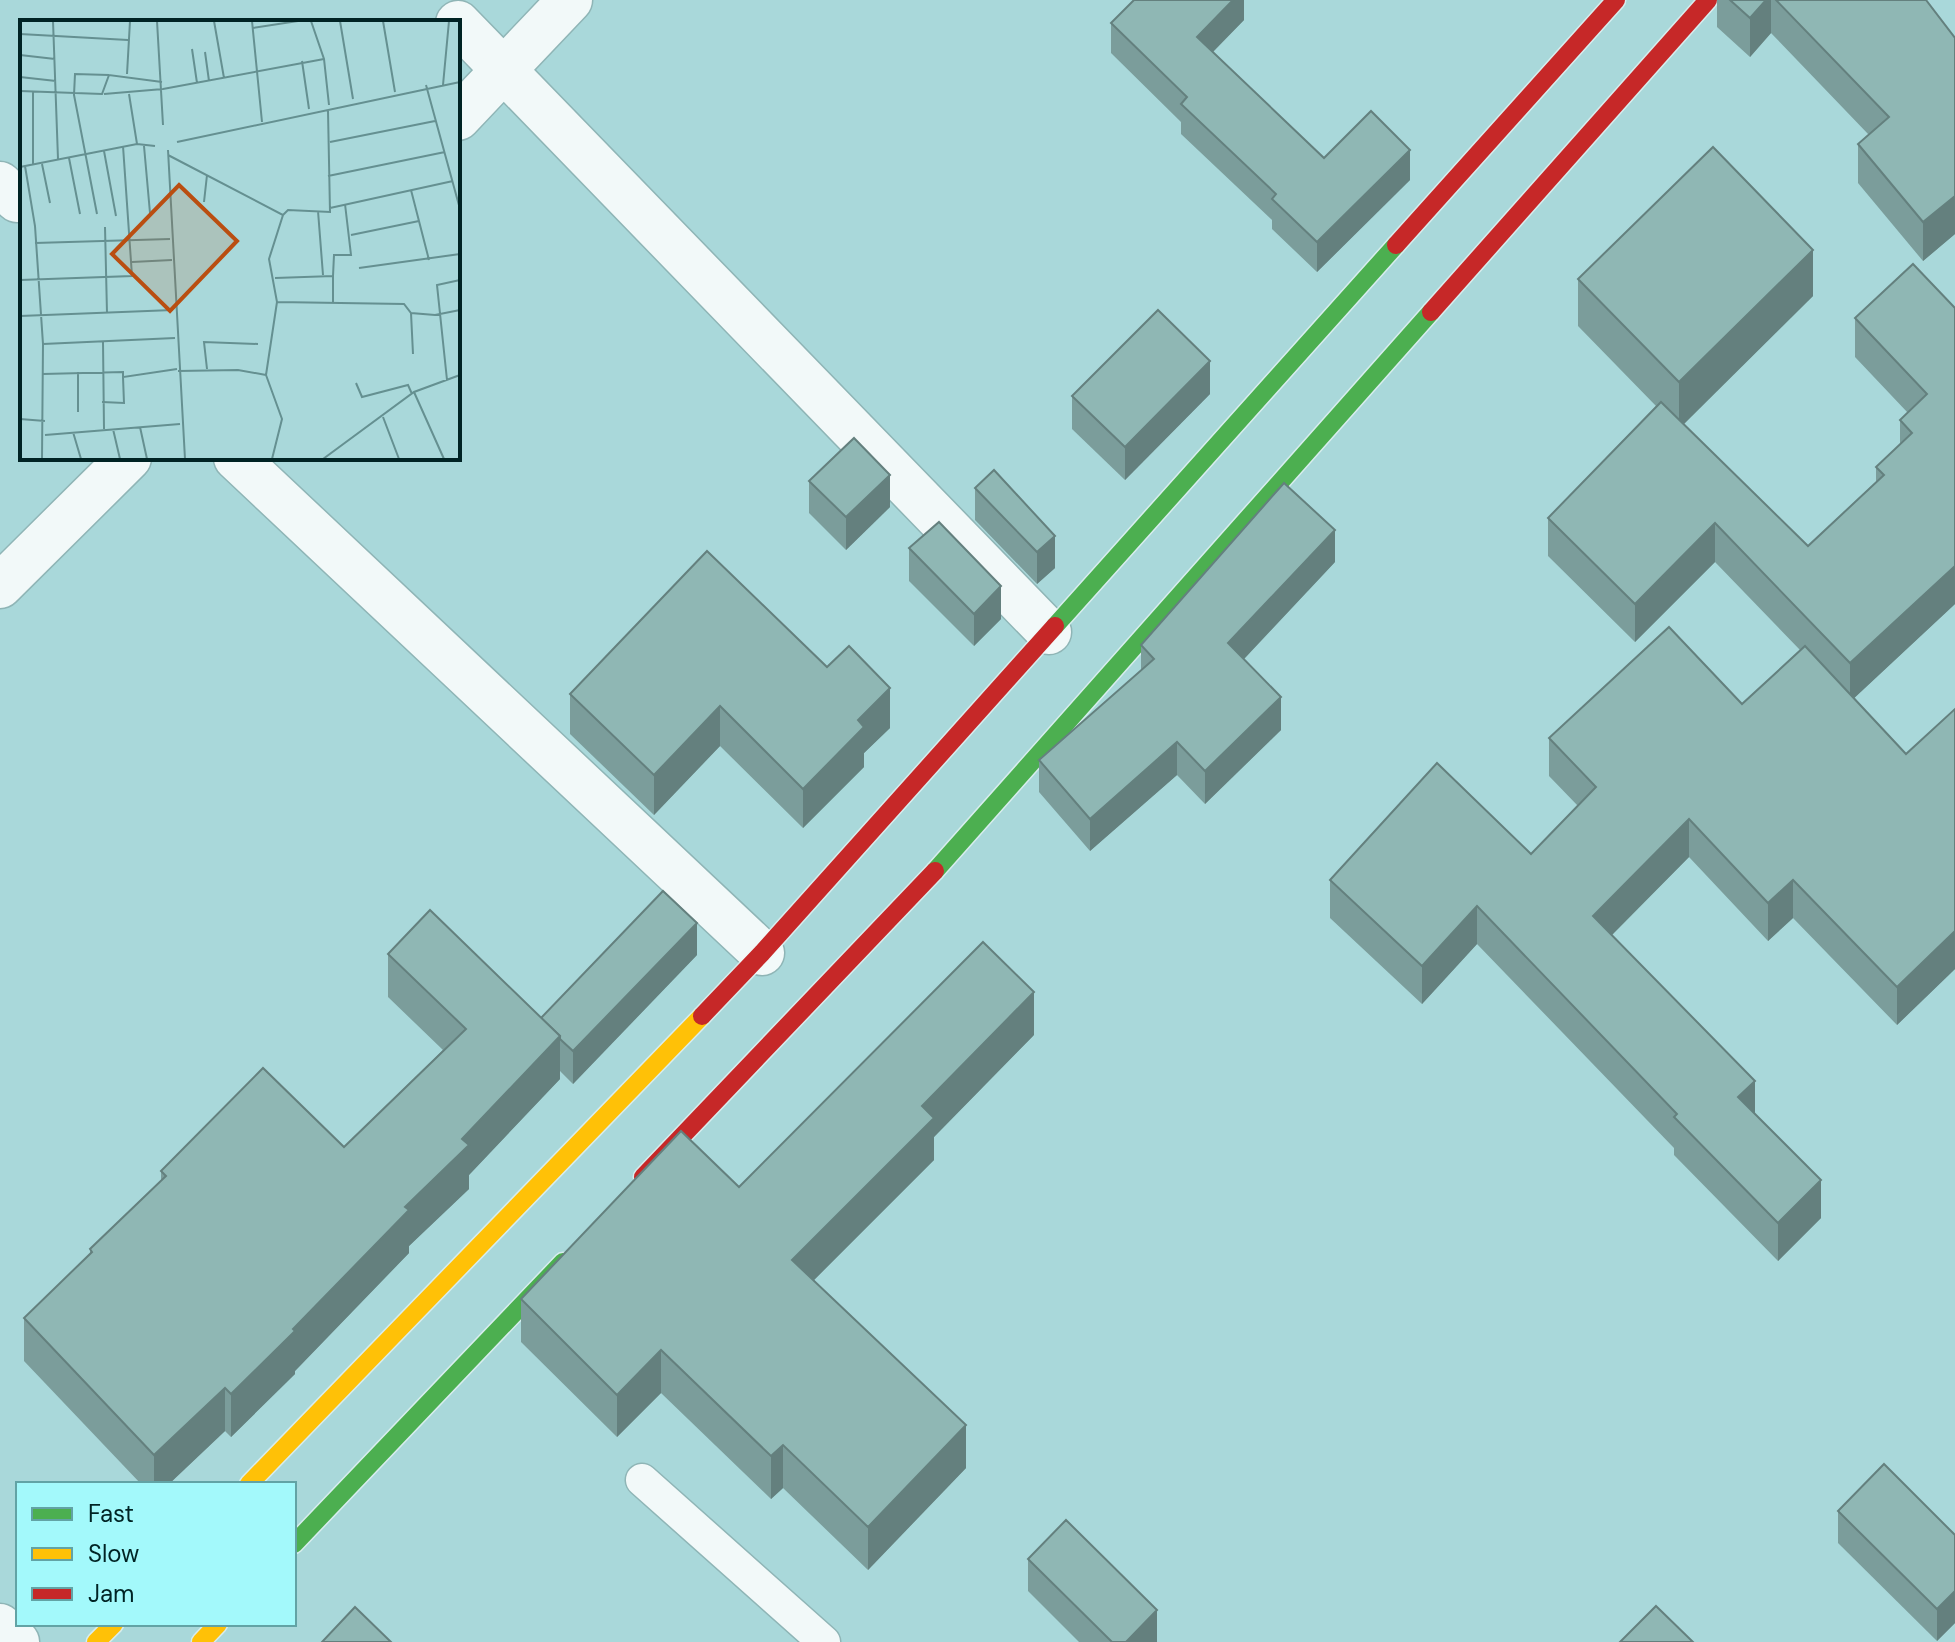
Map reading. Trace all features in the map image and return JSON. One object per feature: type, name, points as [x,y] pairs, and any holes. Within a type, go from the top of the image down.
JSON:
[{"type":"main road","points":[[251,1482],[762,953],[1616,0]]},
{"type":"main road","points":[[631,1189],[947,858],[1708,0]]},
{"type":"main road","points":[[296,1542],[577,1247]]},
{"type":"main road","points":[[96,1642],[112,1626]]},
{"type":"main road","points":[[201,1642],[216,1626]]},
{"type":"street","points":[[435,0],[454,20]]},
{"type":"street","points":[[460,116],[570,0]]},
{"type":"street","points":[[460,26],[1049,632]]},
{"type":"street","points":[[0,586],[127,460]]},
{"type":"street","points":[[238,460],[762,953]]},
{"type":"street","points":[[0,1626],[17,1642]]},
{"type":"lane","points":[[642,1480],[824,1642]]},
{"type":"building","points":[[1134,0],[1233,0],[1197,37],[1324,158],[1371,111],[1410,150],[1317,242],[1272,199],[1276,194],[1181,104],[1187,97],[1111,23]]},
{"type":"building","points":[[1730,0],[1766,0],[1750,18]]},
{"type":"building","points":[[1776,0],[1926,0],[1955,38],[1955,196],[1923,222],[1858,144],[1889,117]]},
{"type":"building","points":[[1713,147],[1813,250],[1679,382],[1578,279]]},
{"type":"building","points":[[1913,264],[1955,308],[1955,566],[1850,663],[1715,523],[1635,604],[1548,518],[1661,402],[1808,546],[1884,475],[1876,467],[1912,433],[1900,420],[1927,394],[1855,318]]},
{"type":"building","points":[[1158,310],[1210,361],[1125,447],[1072,396]]},
{"type":"building","points":[[854,438],[890,475],[846,517],[809,481]]},
{"type":"building","points":[[994,470],[1055,536],[1037,552],[975,488]]},
{"type":"building","points":[[1284,483],[1335,530],[1228,643],[1281,697],[1205,771],[1177,742],[1090,819],[1039,760],[1154,659],[1141,645]]},
{"type":"building","points":[[939,522],[1001,586],[974,614],[909,548]]},
{"type":"building","points":[[707,551],[827,667],[849,646],[890,688],[858,720],[864,727],[803,789],[720,706],[654,775],[570,694]]},
{"type":"building","points":[[1669,627],[1742,704],[1805,646],[1906,754],[1955,709],[1955,931],[1897,987],[1793,880],[1768,903],[1689,819],[1593,916],[1755,1081],[1738,1097],[1821,1180],[1778,1223],[1674,1117],[1677,1114],[1477,906],[1422,966],[1330,880],[1437,763],[1531,854],[1596,787],[1549,738]]},
{"type":"building","points":[[663,891],[697,923],[573,1051],[541,1018]]},
{"type":"building","points":[[430,910],[560,1036],[462,1139],[469,1145],[405,1207],[409,1210],[293,1329],[295,1331],[231,1394],[225,1388],[154,1455],[24,1318],[166,1176],[161,1171],[263,1068],[344,1147],[466,1029],[388,954]]},
{"type":"building","points":[[983,942],[1034,992],[922,1106],[934,1118],[792,1260],[966,1425],[868,1527],[783,1445],[771,1456],[661,1350],[617,1395],[521,1299],[681,1131],[739,1187]]},
{"type":"building","points":[[1884,1464],[1955,1535],[1955,1591],[1937,1609],[1838,1511]]},
{"type":"building","points":[[1066,1520],[1157,1610],[1126,1642],[1112,1642],[1028,1559]]},
{"type":"building","points":[[1656,1606],[1693,1642],[1620,1642]]},
{"type":"building","points":[[355,1607],[391,1642],[322,1642]]},
{"type":"traffic: fast","points":[[1055,626],[1396,245]]},
{"type":"traffic: fast","points":[[935,871],[1431,312]]},
{"type":"traffic: fast","points":[[296,1542],[563,1262]]},
{"type":"traffic: slow","points":[[251,1482],[702,1016]]},
{"type":"traffic: slow","points":[[96,1642],[112,1626]]},
{"type":"traffic: slow","points":[[201,1642],[216,1626]]},
{"type":"traffic: jam","points":[[1396,245],[1616,0]]},
{"type":"traffic: jam","points":[[1431,312],[1708,0]]},
{"type":"traffic: jam","points":[[702,1016],[1055,626]]},
{"type":"traffic: jam","points":[[643,1177],[935,871]]}]
